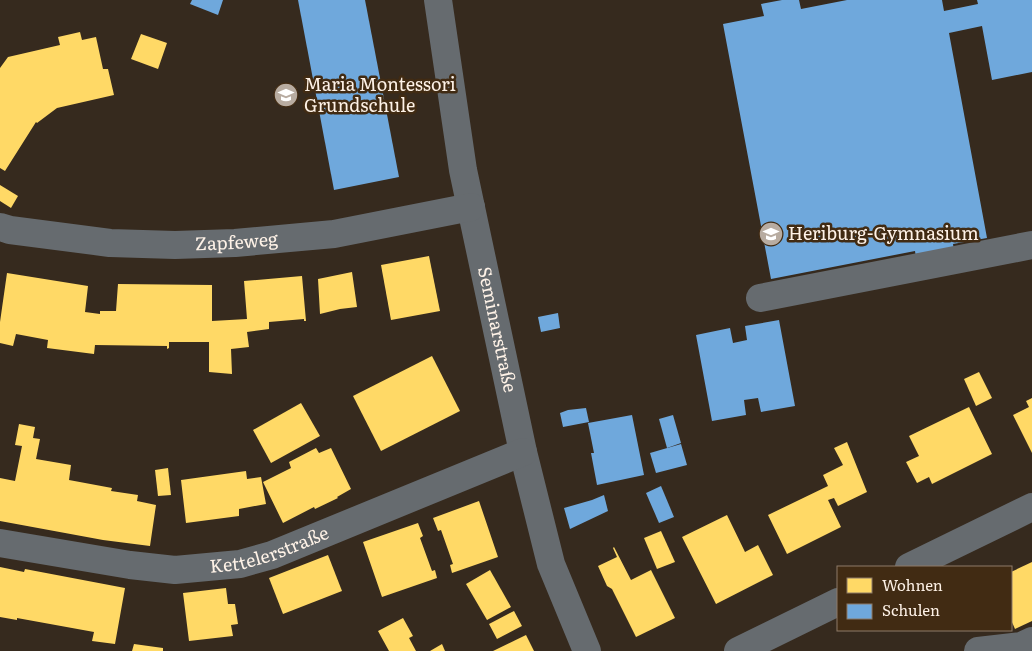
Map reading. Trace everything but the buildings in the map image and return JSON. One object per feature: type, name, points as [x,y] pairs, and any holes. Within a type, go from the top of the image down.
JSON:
[{"type":"street","name":"Seminarstraße","points":[[438,0],[464,170],[523,452],[551,564],[587,651]]},
{"type":"street","name":"Zapfeweg","points":[[0,227],[10,230],[110,242],[175,245],[235,243],[334,234],[471,207]]},
{"type":"street","points":[[760,298],[1032,245]]},
{"type":"street","name":"Kettelerstraße","points":[[0,543],[130,565],[175,570],[240,564],[272,555],[523,452]]},
{"type":"street","points":[[911,566],[1032,507]]},
{"type":"street","points":[[738,651],[837,602]]},
{"type":"street","points":[[978,651],[1021,646],[1032,641]]},
{"type":"place","name":"Maria Montessori Grundschule","points":[[286,95]]},
{"type":"place","name":"Heriburg-Gymnasium","points":[[771,234]]}]
